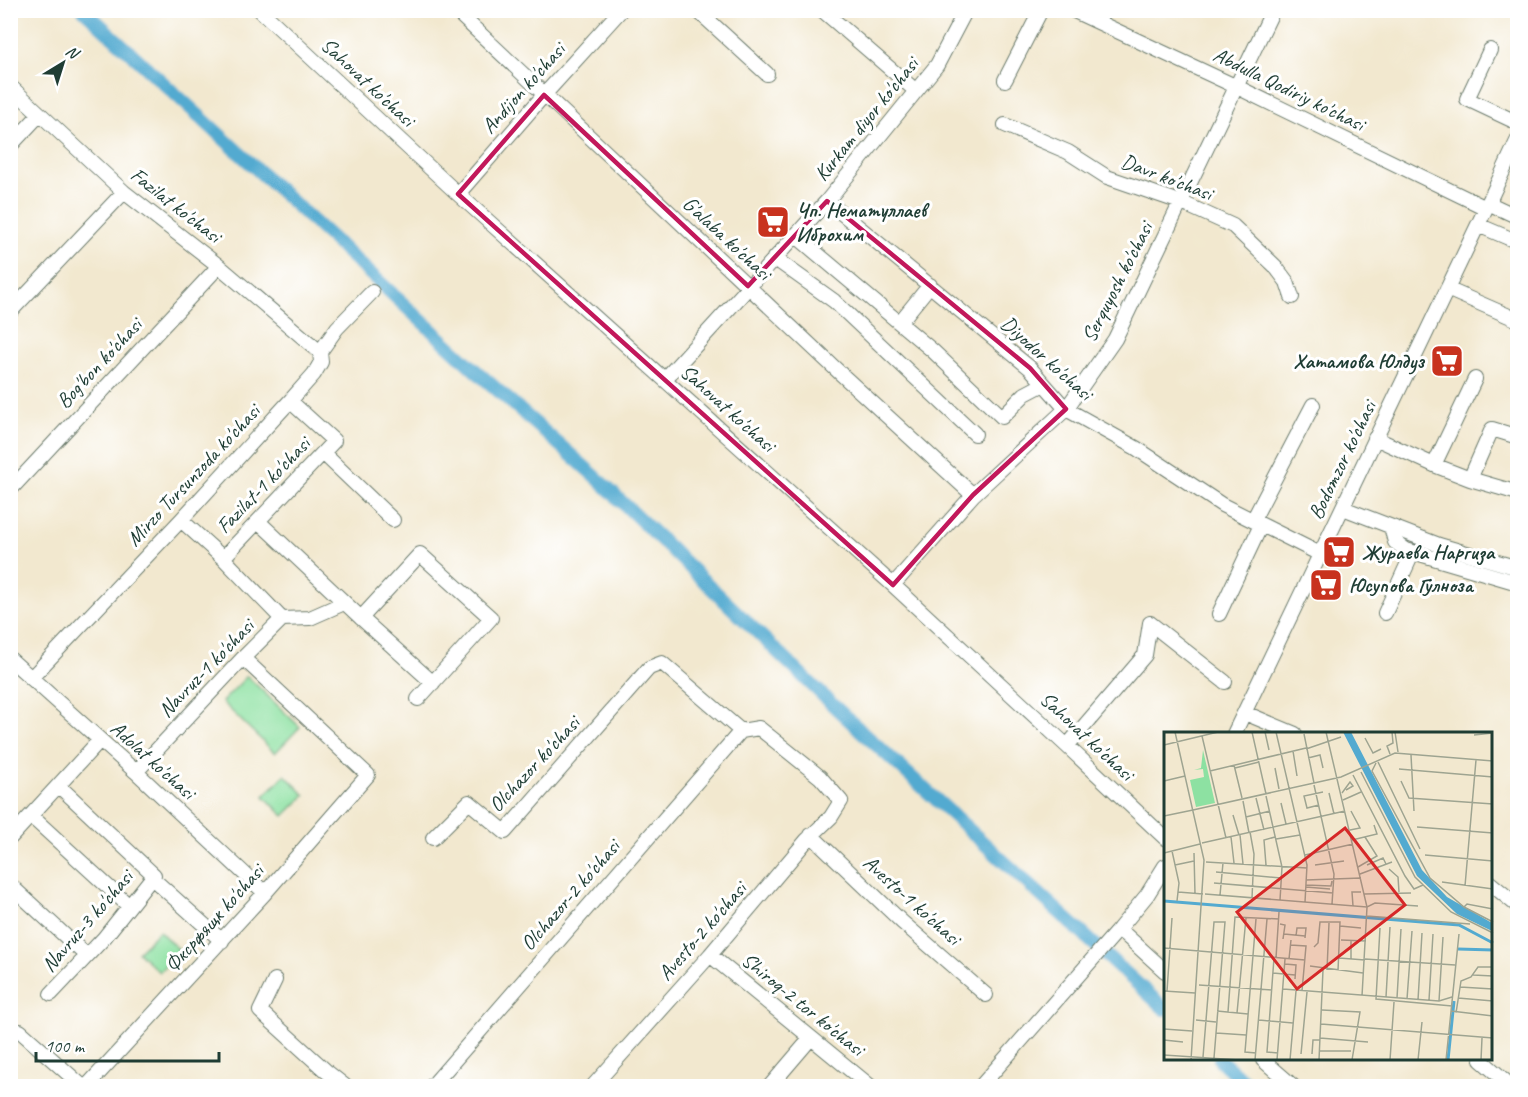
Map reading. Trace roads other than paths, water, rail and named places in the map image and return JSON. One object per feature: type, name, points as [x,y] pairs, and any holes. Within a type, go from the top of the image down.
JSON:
[{"type":"street","name":"Sahovat ko'chasi","points":[[260,10],[458,194],[893,585],[1164,837]]},
{"type":"street","name":"G'alaba ko'chasi","points":[[455,10],[973,495]]},
{"type":"street","name":"Andijon ko'chasi","points":[[458,194],[621,10]]},
{"type":"street","points":[[697,10],[767,74]]},
{"type":"street","points":[[822,10],[916,91]]},
{"type":"street","name":"Kurkam diyor ko'chasi","points":[[665,379],[827,201],[937,66],[966,10]]},
{"type":"street","points":[[1005,80],[1041,10]]},
{"type":"street","name":"Abdulla Qodiriy ko'chasi","points":[[1072,10],[1487,206],[1518,217]]},
{"type":"street","name":"Serquyosh ko'chasi","points":[[893,585],[973,495],[1066,409],[1115,339],[1273,10]]},
{"type":"street","points":[[1490,50],[1467,99],[1518,123]]},
{"type":"street","name":"Fazilat ko'chasi","points":[[10,86],[124,192],[219,266],[320,352]]},
{"type":"street","points":[[10,146],[40,114]]},
{"type":"street","name":"Davr ko'chasi","points":[[1005,125],[1068,152],[1107,177],[1180,202],[1233,226],[1275,266],[1287,282],[1292,297]]},
{"type":"street","name":"Bodomzor ko'chasi","points":[[1235,732],[1487,206],[1513,159],[1518,139]]},
{"type":"street","points":[[10,312],[124,192]]},
{"type":"street","name":"Diyodor ko'chasi","points":[[827,201],[1030,368],[1066,409],[1136,448],[1222,505],[1320,554]]},
{"type":"street","points":[[1478,225],[1518,242]]},
{"type":"street","points":[[795,235],[933,351],[1002,417],[1025,394],[1044,384]]},
{"type":"street","points":[[774,258],[834,301],[975,434]]},
{"type":"street","name":"Bog'bon ko'chasi","points":[[10,490],[219,266]]},
{"type":"street","points":[[900,322],[930,285]]},
{"type":"street","points":[[1447,289],[1518,320]]},
{"type":"street","name":"Mirzo Tursunzoda ko'chasi","points":[[31,678],[181,520],[314,374],[321,362],[320,352],[337,328],[372,292]]},
{"type":"street","points":[[1434,465],[1475,379]]},
{"type":"street","name":"Fazilat-1 ko'chasi","points":[[223,558],[334,441],[290,401]]},
{"type":"street","points":[[1219,614],[1257,523],[1313,405]]},
{"type":"street","points":[[1470,479],[1492,429],[1518,437]]},
{"type":"street","points":[[1376,438],[1470,479],[1518,493]]},
{"type":"street","points":[[323,453],[393,520]]},
{"type":"street","points":[[1343,508],[1439,545],[1518,568]]},
{"type":"street","points":[[181,520],[223,558],[282,619],[310,618],[344,603]]},
{"type":"street","points":[[258,522],[433,683]]},
{"type":"street","points":[[1391,527],[1395,542],[1406,550],[1518,583]]},
{"type":"street","points":[[1385,613],[1413,552]]},
{"type":"street","points":[[361,618],[420,554],[491,618],[418,699]]},
{"type":"street","name":"Navruz-1 ko'chasi","points":[[136,772],[282,619]]},
{"type":"street","points":[[1067,746],[1145,655],[1150,623],[1225,682]]},
{"type":"street","name":"Фксрфящк ko'chasi","points":[[87,1086],[266,893],[368,775],[243,658]]},
{"type":"street","name":"Adolat ko'chasi","points":[[11,661],[136,772],[266,893]]},
{"type":"street","name":"Olchazor ko'chasi","points":[[433,838],[469,802],[505,832],[649,668],[662,663],[741,731]]},
{"type":"street","points":[[1245,713],[1290,732]]},
{"type":"street","name":"Avesto-2 ko'chasi","points":[[592,1086],[710,955],[811,835],[831,817],[841,801],[820,777],[759,728],[741,731]]},
{"type":"street","name":"Olchazor-2 ko'chasi","points":[[432,1086],[741,731]]},
{"type":"street","points":[[10,838],[100,740]]},
{"type":"street","points":[[58,786],[222,941]]},
{"type":"street","points":[[31,816],[129,906]]},
{"type":"street","name":"Avesto-1 ko'chasi","points":[[811,835],[902,922],[986,995]]},
{"type":"street","points":[[981,1086],[1115,935],[1147,895],[1164,868]]},
{"type":"street","name":"Navruz-3 ko'chasi","points":[[51,994],[104,938],[153,876]]},
{"type":"street","points":[[1492,884],[1518,906]]},
{"type":"street","points":[[10,885],[87,956]]},
{"type":"street","points":[[1115,935],[1164,970]]},
{"type":"street","name":"Shiroq-2 tor ko'chasi","points":[[710,955],[870,1086]]},
{"type":"street","points":[[275,981],[260,1011],[345,1086]]},
{"type":"street","points":[[20,1031],[82,1086]]},
{"type":"street","points":[[770,1086],[811,1038]]},
{"type":"street","points":[[1265,1061],[1293,1086]]},
{"type":"street","points":[[1483,1061],[1511,1086]]},
{"type":"waterway","points":[[84,10],[476,371],[597,478],[836,708],[1164,1008]]},
{"type":"waterway","points":[[1221,1061],[1249,1086]]},
{"type":"place","name":"Чп. Нематуллаев Иброхим","points":[[773,222]]},
{"type":"place","name":"Хатамова Юлдуз","points":[[1447,361]]},
{"type":"place","name":"Жураева Наргиза","points":[[1339,552]]},
{"type":"place","name":"Юсупова Гулноза","points":[[1326,585]]}]
